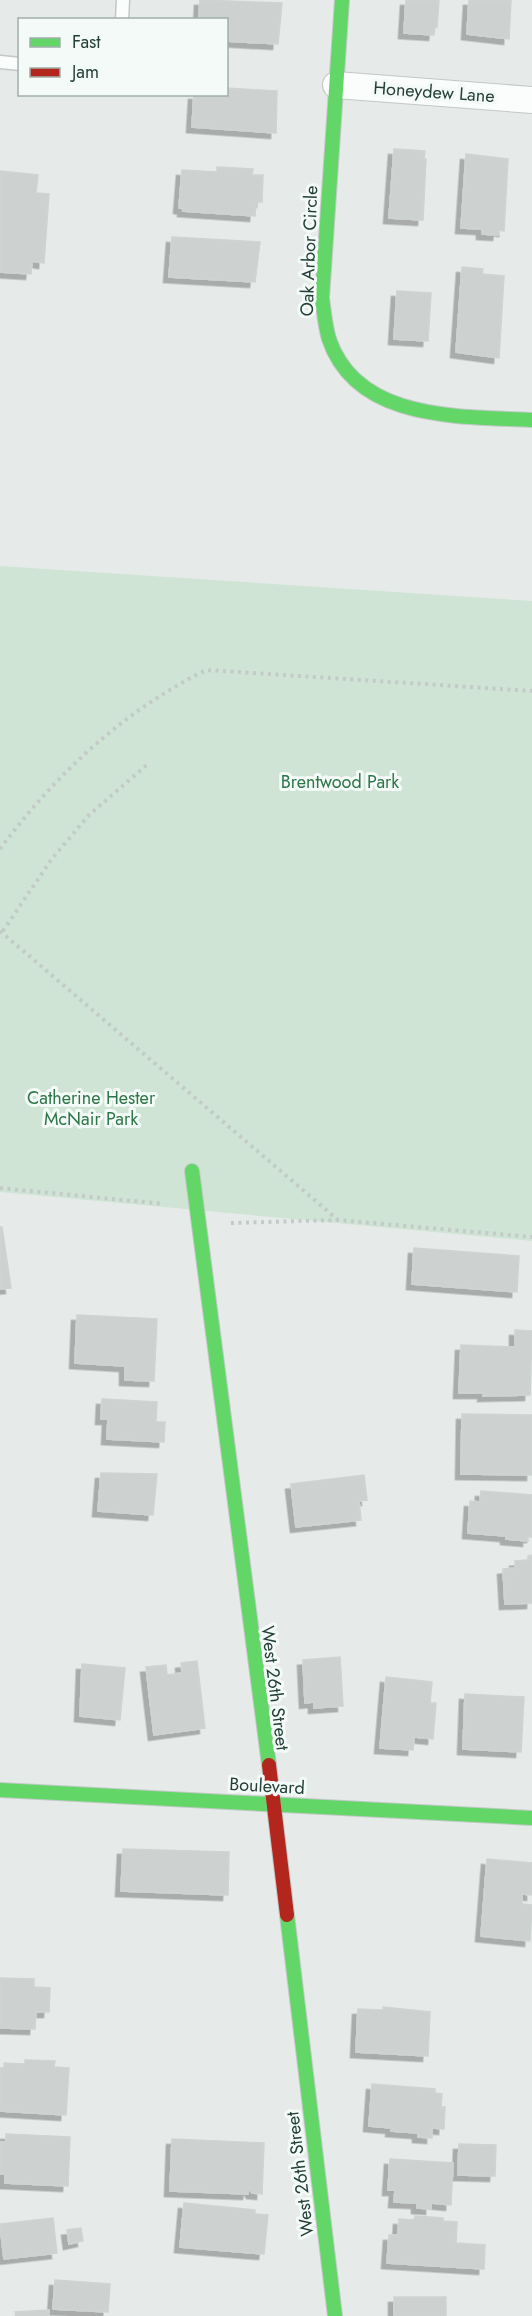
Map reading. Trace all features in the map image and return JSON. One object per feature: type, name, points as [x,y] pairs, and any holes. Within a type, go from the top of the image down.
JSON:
[{"type":"street","name":"Oak Arbor Circle","points":[[342,0],[322,298],[324,325],[331,347],[344,367],[361,386],[381,400],[428,413],[532,420]]},
{"type":"street","name":"Honeydew Lane","points":[[336,85],[532,100]]},
{"type":"street","name":"West 26th Street","points":[[192,1171],[335,2316]]},
{"type":"street","name":"Boulevard","points":[[0,1790],[532,1818]]},
{"type":"lane","points":[[122,18],[123,0]]},
{"type":"lane","points":[[0,62],[18,64]]},
{"type":"path","points":[[0,849],[35,802],[97,742],[169,689],[206,670],[532,692]]},
{"type":"path","points":[[149,762],[89,815],[51,860],[1,931],[338,1220]]},
{"type":"path","points":[[0,1188],[170,1204]]},
{"type":"path","points":[[223,1223],[338,1220],[532,1238]]},
{"type":"green space","name":"Brentwood Park","points":[[0,566],[532,601],[532,1241],[0,1192]]},
{"type":"building","points":[[200,0],[282,3],[278,44],[228,41],[228,18],[199,18]]},
{"type":"building","points":[[406,0],[439,0],[437,27],[435,26],[434,35],[404,33]]},
{"type":"building","points":[[469,0],[511,0],[509,39],[467,34]]},
{"type":"building","points":[[228,88],[277,91],[276,133],[192,127],[194,96],[228,96]]},
{"type":"building","points":[[394,149],[425,151],[423,220],[389,218]]},
{"type":"building","points":[[466,154],[508,159],[504,231],[499,230],[498,235],[482,234],[482,229],[461,228]]},
{"type":"building","points":[[217,167],[253,169],[252,175],[263,175],[262,202],[256,202],[255,216],[183,211],[184,209],[179,208],[182,170],[217,172]]},
{"type":"building","points":[[0,171],[38,175],[36,193],[49,194],[44,263],[32,261],[31,274],[0,272]]},
{"type":"building","points":[[172,237],[260,242],[255,282],[169,277]]},
{"type":"building","points":[[462,267],[483,269],[482,274],[504,276],[499,358],[456,352]]},
{"type":"building","points":[[397,291],[431,293],[428,341],[394,339]]},
{"type":"building","points":[[0,1227],[2,1227],[11,1288],[0,1289]]},
{"type":"building","points":[[414,1248],[519,1256],[517,1292],[412,1284]]},
{"type":"building","points":[[77,1315],[157,1319],[154,1381],[125,1380],[125,1366],[75,1363]]},
{"type":"building","points":[[515,1330],[532,1331],[530,1395],[483,1396],[484,1393],[459,1393],[461,1345],[515,1347]]},
{"type":"building","points":[[102,1399],[157,1402],[156,1422],[165,1422],[164,1442],[107,1439],[108,1419],[101,1419]]},
{"type":"building","points":[[462,1414],[532,1415],[532,1475],[461,1474]]},
{"type":"building","points":[[101,1473],[157,1474],[153,1515],[98,1511]]},
{"type":"building","points":[[364,1475],[367,1500],[359,1501],[361,1520],[296,1527],[291,1484]]},
{"type":"building","points":[[481,1491],[532,1495],[532,1537],[528,1537],[528,1541],[506,1539],[506,1536],[468,1533],[470,1501],[480,1502]]},
{"type":"building","points":[[532,1555],[532,1603],[505,1604],[503,1569],[515,1568],[515,1561],[528,1560],[528,1556]]},
{"type":"building","points":[[340,1657],[343,1706],[314,1708],[314,1702],[305,1703],[303,1660]]},
{"type":"building","points":[[197,1661],[205,1728],[154,1735],[146,1667],[166,1665],[167,1675],[182,1673],[181,1663]]},
{"type":"building","points":[[82,1664],[125,1668],[120,1720],[80,1716]]},
{"type":"building","points":[[386,1677],[432,1682],[430,1703],[436,1703],[433,1739],[414,1737],[413,1750],[380,1748]]},
{"type":"building","points":[[465,1694],[524,1697],[521,1752],[463,1749]]},
{"type":"building","points":[[123,1849],[229,1852],[228,1895],[121,1891]]},
{"type":"building","points":[[487,1859],[532,1863],[532,1895],[522,1894],[522,1904],[532,1905],[530,1941],[481,1936]]},
{"type":"building","points":[[0,1978],[34,1979],[34,1987],[50,1988],[49,2012],[36,2012],[35,2029],[0,2028]]},
{"type":"building","points":[[383,2007],[430,2012],[428,2056],[356,2052],[358,2009],[383,2010]]},
{"type":"building","points":[[25,2060],[55,2061],[54,2067],[69,2068],[66,2115],[0,2111],[0,2068],[4,2068],[4,2063],[25,2064]]},
{"type":"building","points":[[372,2084],[435,2089],[435,2093],[442,2094],[441,2107],[445,2107],[444,2129],[432,2128],[432,2138],[418,2137],[418,2133],[391,2131],[392,2128],[369,2126]]},
{"type":"building","points":[[6,2134],[70,2137],[68,2186],[5,2183],[5,2174],[0,2174],[0,2142],[6,2142]]},
{"type":"building","points":[[172,2139],[264,2143],[262,2194],[252,2193],[249,2187],[248,2194],[170,2191]]},
{"type":"building","points":[[459,2144],[496,2145],[495,2176],[458,2175]]},
{"type":"building","points":[[390,2159],[453,2163],[451,2205],[431,2203],[431,2209],[417,2208],[417,2203],[394,2202],[395,2190],[388,2190]]},
{"type":"building","points":[[184,2203],[255,2210],[255,2214],[268,2215],[264,2254],[180,2247]]},
{"type":"building","points":[[415,2216],[443,2218],[443,2221],[457,2222],[456,2243],[485,2245],[484,2269],[387,2263],[389,2235],[398,2235],[399,2219],[414,2220]]},
{"type":"building","points":[[53,2218],[57,2253],[4,2259],[0,2224]]},
{"type":"building","points":[[81,2228],[83,2241],[69,2244],[67,2230]]},
{"type":"building","points":[[55,2280],[110,2284],[108,2312],[53,2309]]},
{"type":"building","points":[[394,2297],[446,2297],[446,2316],[394,2316]]},
{"type":"building","points":[[49,2310],[49,2316],[16,2316],[15,2312]]},
{"type":"traffic: fast","points":[[342,0],[322,298],[329,339],[343,366],[363,386],[387,400],[414,409],[444,414],[532,420]]},
{"type":"traffic: fast","points":[[192,1171],[269,1765]]},
{"type":"traffic: fast","points":[[0,1790],[532,1818]]},
{"type":"traffic: fast","points":[[287,1915],[335,2316]]},
{"type":"traffic: jam","points":[[269,1765],[287,1915]]},
{"type":"park label","name":"Catherine Hester McNair Park","points":[[91,1108]]}]
